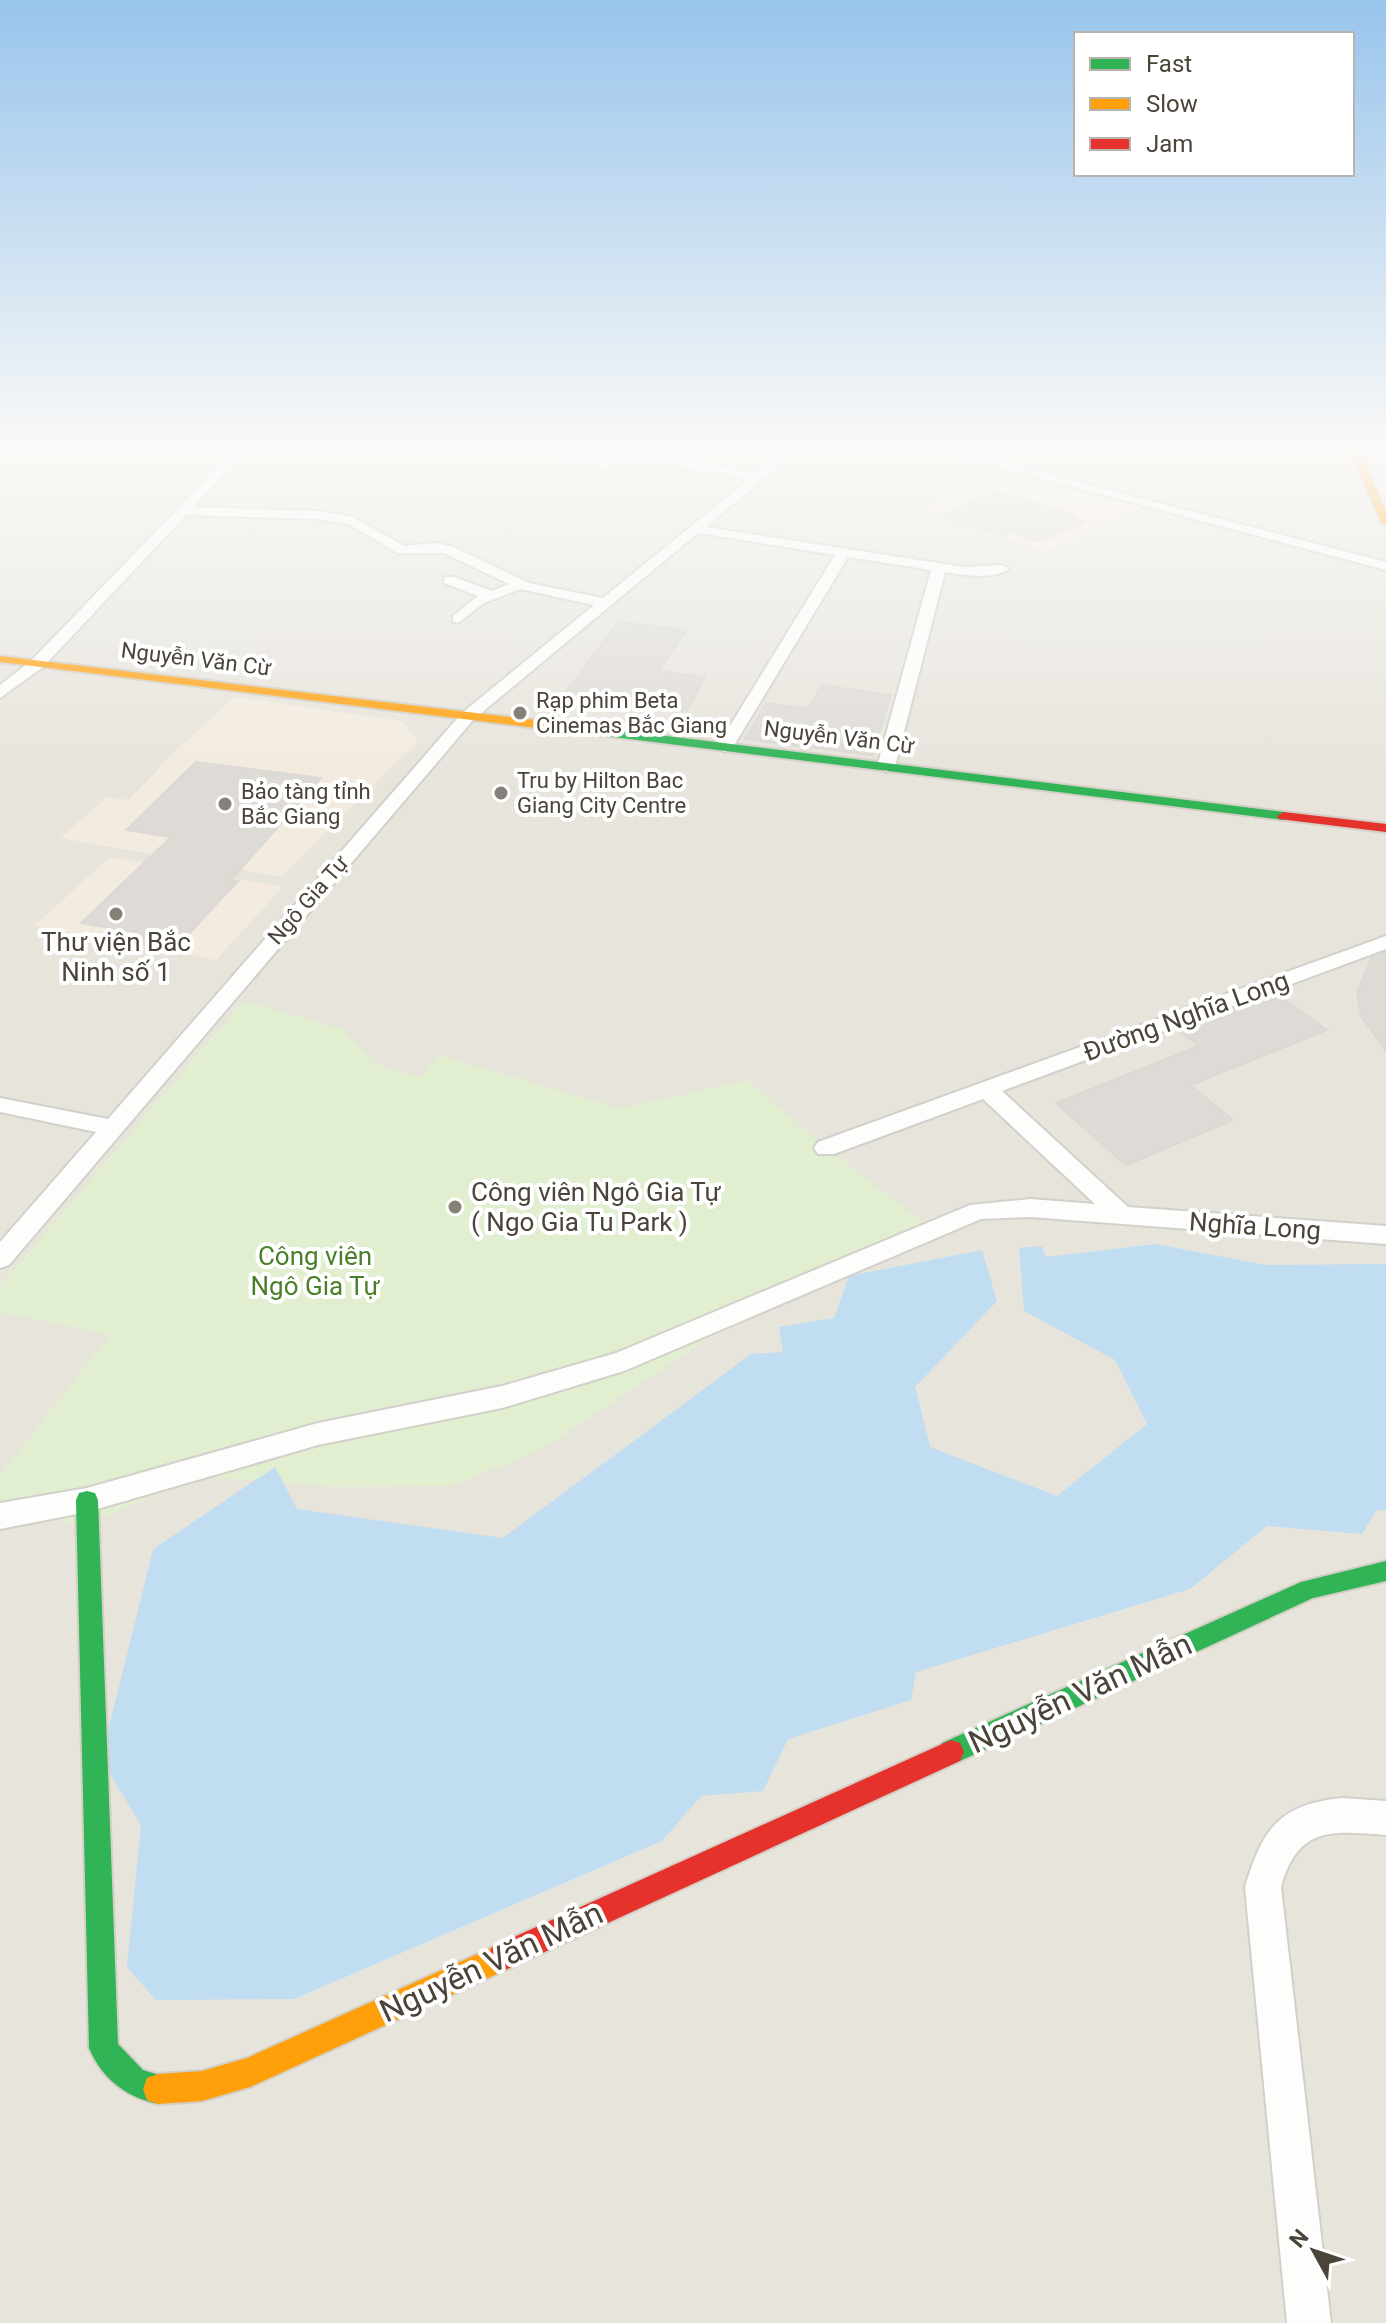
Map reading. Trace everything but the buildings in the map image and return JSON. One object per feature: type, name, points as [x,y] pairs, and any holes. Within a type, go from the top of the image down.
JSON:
[{"type":"street","points":[[0,693],[37,664],[140,556]]},
{"type":"street","points":[[462,556],[520,584],[606,603]]},
{"type":"street","name":"Ngô Gia Tự","points":[[0,1259],[468,716],[663,556]]},
{"type":"street","points":[[725,747],[841,556]]},
{"type":"street","points":[[872,556],[975,572],[1002,569]]},
{"type":"street","points":[[1349,556],[1386,566]]},
{"type":"street","points":[[886,767],[939,567]]},
{"type":"street","points":[[449,580],[492,596]]},
{"type":"street","points":[[458,619],[479,600],[520,584]]},
{"type":"street","name":"Nguyễn Văn Cừ","points":[[0,659],[1386,828]]},
{"type":"street","name":"Đường Nghĩa Long","points":[[826,1148],[1386,942]]},
{"type":"street","points":[[986,1089],[1124,1217]]},
{"type":"street","points":[[0,1105],[111,1127]]},
{"type":"street","points":[[0,1516],[87,1500],[318,1434],[502,1397],[624,1361],[979,1211],[1030,1208],[1124,1217]]},
{"type":"street","name":"Nghĩa Long","points":[[1124,1217],[1386,1235]]},
{"type":"street","name":"Nguyễn Văn Mẫn","points":[[87,1500],[104,2048],[121,2073],[146,2087],[175,2090],[250,2072],[1309,1589],[1386,1571]]},
{"type":"street","points":[[1309,2323],[1263,1887],[1268,1862],[1286,1836],[1306,1820],[1334,1814],[1386,1818]]},
{"type":"shaded area","points":[[0,556],[1386,556],[1386,2323],[0,2323]]},
{"type":"shaded area","points":[[235,697],[402,721],[418,741],[282,877],[60,838],[107,797],[129,800],[174,752]]},
{"type":"shaded area","points":[[110,857],[283,887],[216,960],[34,926]]},
{"type":"green space","name":"Công viên Ngô Gia Tự","points":[[243,1001],[342,1029],[381,1067],[421,1077],[439,1055],[620,1109],[747,1080],[826,1148],[931,1228],[735,1321],[542,1449],[452,1486],[336,1487],[201,1476],[88,1524],[0,1515],[0,1475],[110,1335],[0,1312],[0,1286]]},
{"type":"water","points":[[1156,1244],[1265,1265],[1386,1264],[1386,1510],[1377,1510],[1362,1534],[1267,1526],[1190,1589],[916,1672],[911,1700],[788,1739],[763,1791],[701,1796],[662,1841],[294,1999],[156,2000],[127,1967],[141,1825],[101,1759],[153,1549],[275,1467],[297,1509],[503,1538],[751,1354],[783,1352],[779,1327],[834,1318],[849,1276],[982,1250],[997,1301],[915,1387],[930,1447],[1057,1496],[1147,1424],[1115,1360],[1024,1311],[1019,1248],[1042,1246],[1046,1257]]},
{"type":"traffic: fast","points":[[585,730],[1284,816]]},
{"type":"traffic: fast","points":[[87,1500],[104,2048],[126,2075],[140,2084],[158,2089]]},
{"type":"traffic: fast","points":[[951,1752],[1309,1589],[1386,1571]]},
{"type":"traffic: slow","points":[[0,659],[585,730]]},
{"type":"traffic: slow","points":[[158,2089],[202,2086],[250,2072],[502,1957]]},
{"type":"traffic: jam","points":[[1284,816],[1386,828]]},
{"type":"traffic: jam","points":[[502,1957],[951,1752]]},
{"type":"place","name":"Rạp phim Beta Cinemas Bắc Giang","points":[[520,713]]},
{"type":"place","name":"Tru by Hilton Bac Giang City Centre","points":[[501,793]]},
{"type":"place","name":"Bảo tàng tỉnh Bắc Giang","points":[[225,804]]},
{"type":"place","name":"Thư viện Bắc Ninh số 1","points":[[116,914]]},
{"type":"place","name":"Công viên Ngô Gia Tự ( Ngo Gia Tu Park )","points":[[455,1207]]}]
